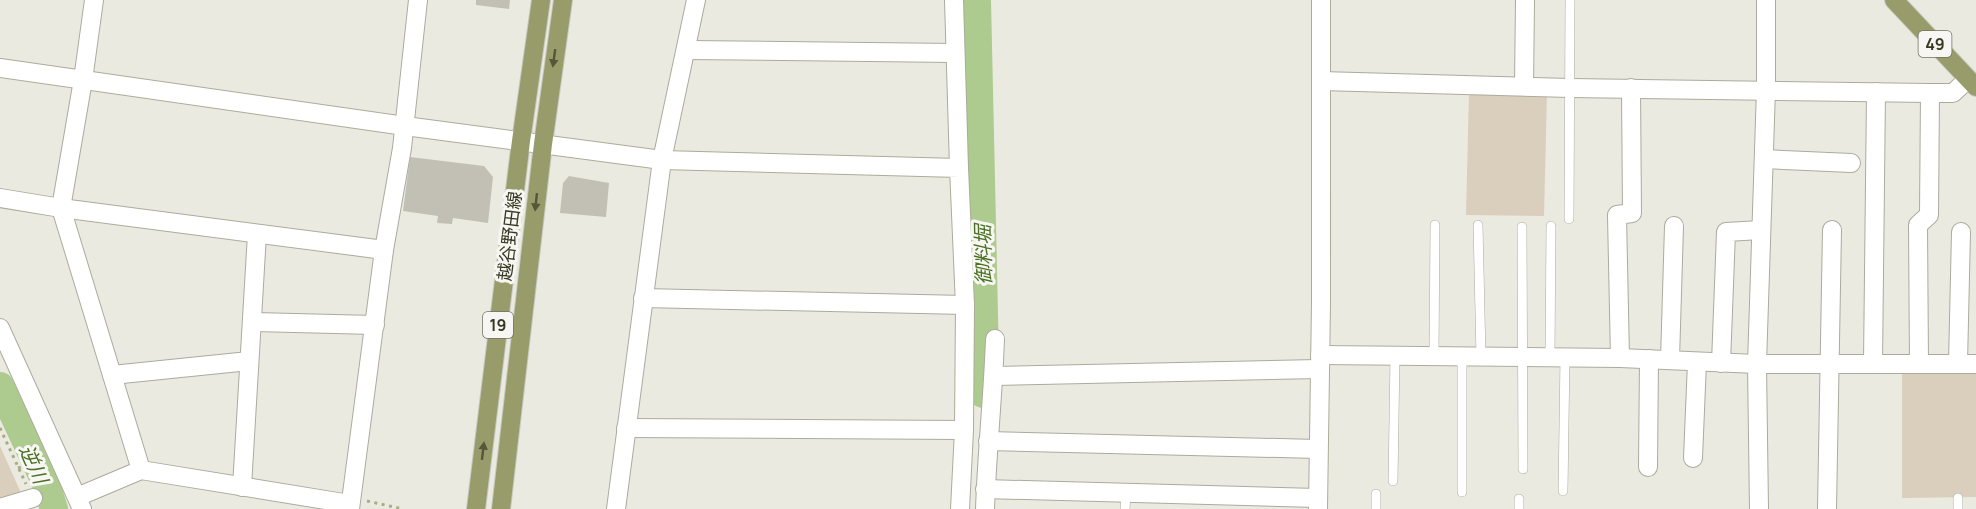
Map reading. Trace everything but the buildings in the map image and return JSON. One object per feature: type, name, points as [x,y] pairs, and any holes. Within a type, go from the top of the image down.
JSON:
[{"type":"main road","name":"越谷野田線","points":[[476,509],[521,141],[541,0]]},
{"type":"main road","name":"越谷野田線","points":[[501,509],[543,144],[563,0]]},
{"type":"main road","name":"49","points":[[1894,0],[1972,83]]},
{"type":"street","points":[[94,0],[61,208],[141,470]]},
{"type":"street","points":[[0,328],[80,503],[141,470],[350,504],[384,250],[405,126],[418,0]]},
{"type":"street","points":[[616,509],[662,160],[696,0]]},
{"type":"street","points":[[954,0],[958,168],[965,305],[964,430],[960,509]]},
{"type":"street","points":[[986,489],[1125,501],[1318,503],[1321,0]]},
{"type":"street","points":[[1524,86],[1525,0]]},
{"type":"street","points":[[1759,509],[1757,364],[1766,89],[1766,0]]},
{"type":"street","points":[[687,50],[955,53]]},
{"type":"street","points":[[0,68],[662,160],[958,168]]},
{"type":"street","points":[[1321,81],[1570,88],[1929,93],[1953,93],[1972,83]]},
{"type":"street","points":[[1620,358],[1617,215],[1632,213],[1631,88]]},
{"type":"street","points":[[1873,364],[1876,92]]},
{"type":"street","points":[[1919,364],[1918,225],[1929,215],[1929,93]]},
{"type":"street","points":[[1764,159],[1851,163]]},
{"type":"street","points":[[0,198],[384,250]]},
{"type":"street","points":[[1670,360],[1674,226]]},
{"type":"street","points":[[1721,363],[1726,232],[1761,230]]},
{"type":"street","points":[[1827,509],[1832,230]]},
{"type":"street","points":[[994,376],[1319,362],[1395,356],[1620,358],[1757,364],[1967,364],[1961,232]]},
{"type":"street","points":[[242,487],[257,234]]},
{"type":"street","points":[[643,298],[965,305]]},
{"type":"street","points":[[252,322],[375,325]]},
{"type":"street","points":[[985,509],[995,339]]},
{"type":"street","points":[[1648,467],[1649,359]]},
{"type":"street","points":[[112,375],[249,361]]},
{"type":"street","points":[[1692,458],[1697,362]]},
{"type":"street","points":[[626,428],[964,430]]},
{"type":"street","points":[[988,441],[1318,449]]},
{"type":"street","points":[[0,508],[33,498]]},
{"type":"lane","points":[[1569,219],[1570,0]]},
{"type":"lane","points":[[1434,356],[1435,225]]},
{"type":"lane","points":[[1478,225],[1481,356]]},
{"type":"lane","points":[[1551,226],[1563,491]]},
{"type":"lane","points":[[1522,227],[1523,469]]},
{"type":"lane","points":[[1393,481],[1395,356]]},
{"type":"lane","points":[[1462,356],[1462,492]]},
{"type":"lane","points":[[1376,494],[1376,509]]},
{"type":"lane","points":[[1958,498],[1958,509]]},
{"type":"path","points":[[0,428],[33,498]]},
{"type":"path","points":[[18,468],[48,458]]},
{"type":"path","points":[[350,504],[403,509]]},
{"type":"shaded area","points":[[1469,92],[1547,93],[1544,216],[1466,215]]},
{"type":"shaded area","points":[[1976,372],[1976,497],[1902,498],[1902,373]]},
{"type":"shaded area","points":[[0,446],[21,493],[0,499]]},
{"type":"waterway","name":"御料堀","points":[[977,0],[985,360],[983,394]]},
{"type":"waterway","name":"逆川","points":[[0,386],[46,484],[54,509]]}]
